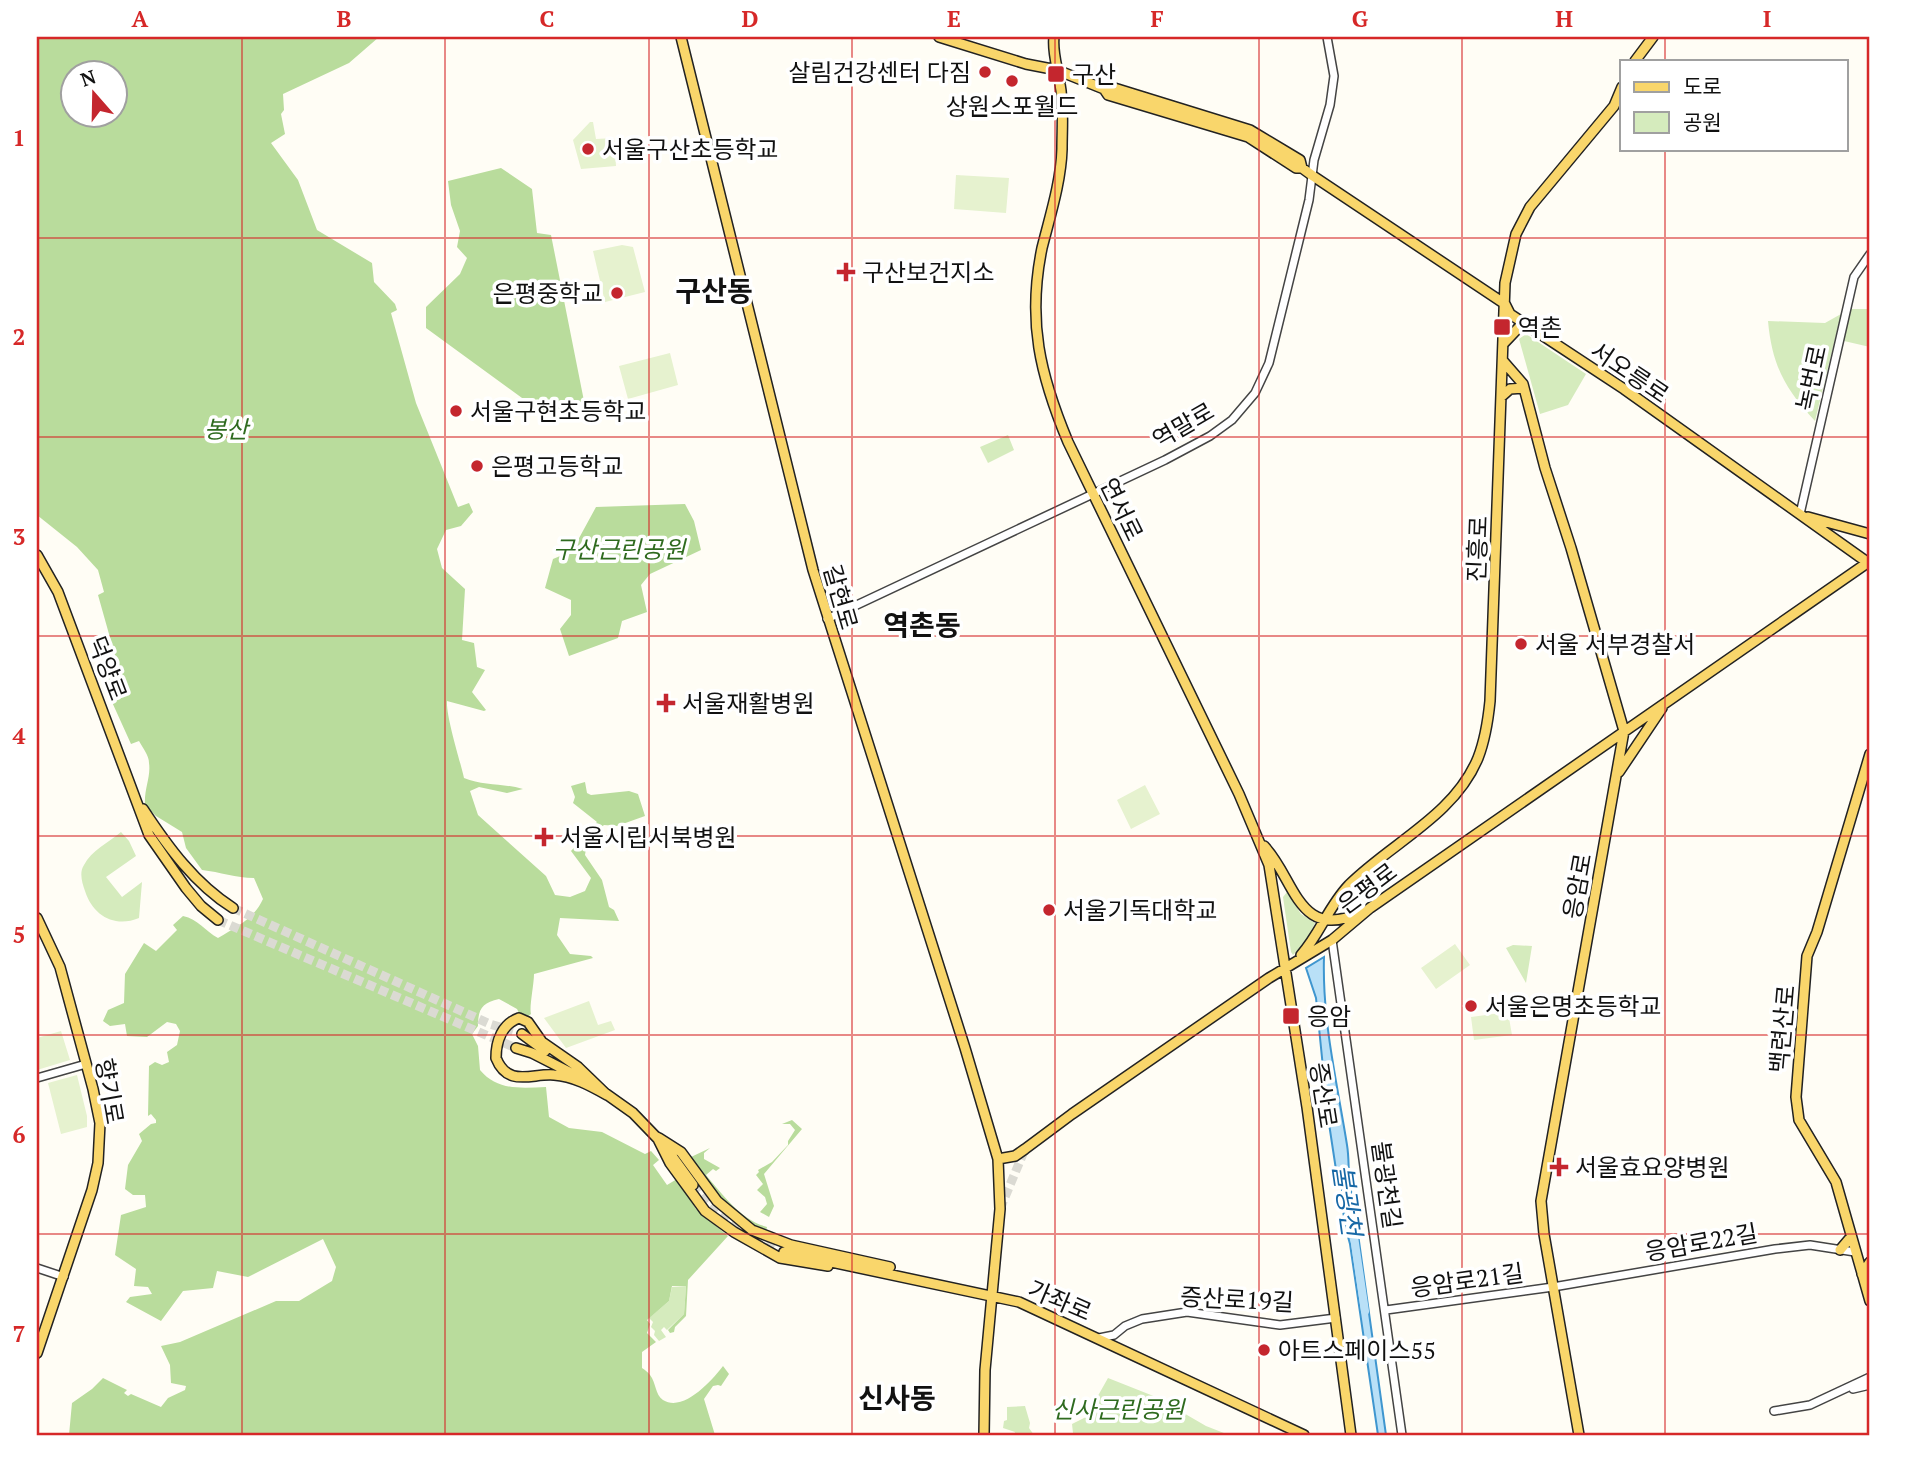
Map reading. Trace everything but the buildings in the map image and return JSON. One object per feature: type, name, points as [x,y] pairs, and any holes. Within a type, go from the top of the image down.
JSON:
[{"type":"main road","name":"갈현로","points":[[681,37],[802,528],[827,619],[998,1159]]},
{"type":"main road","name":"서오릉로","points":[[939,37],[1026,64],[1058,70],[1104,89],[1108,95],[1248,137],[1296,168],[1302,167],[1505,304],[1510,314],[1624,389],[1869,561]]},
{"type":"main road","name":"연서로","points":[[1044,37],[1054,41],[1063,114],[1061,166],[1042,249],[1036,309],[1037,342],[1042,371],[1051,401],[1093,493],[1261,842],[1269,865],[1284,969]]},
{"type":"main road","points":[[1645,47],[1647,37]]},
{"type":"main road","points":[[1636,60],[1653,37]]},
{"type":"main road","name":"진흥로","points":[[1284,969],[1308,948],[1333,903],[1360,875],[1434,817],[1462,786],[1477,761],[1485,736],[1490,701],[1505,304],[1510,253],[1526,214],[1614,106],[1620,92]]},
{"type":"main road","points":[[1504,343],[1523,323]]},
{"type":"main road","name":"응암로","points":[[1503,361],[1524,388],[1545,468],[1572,548],[1624,731],[1541,1201],[1579,1435]]},
{"type":"main road","points":[[1501,397],[1510,389],[1524,388]]},
{"type":"main road","points":[[1800,514],[1870,534]]},
{"type":"main road","name":"덕양로","points":[[37,555],[58,592],[149,835],[201,906],[218,920]]},
{"type":"main road","points":[[1869,561],[1870,575]]},
{"type":"main road","name":"은평로","points":[[998,1159],[1018,1154],[1284,969],[1332,940],[1370,908],[1869,561]]},
{"type":"main road","points":[[1616,776],[1667,701]]},
{"type":"main road","name":"백련산로","points":[[1870,754],[1807,956],[1796,1097],[1799,1119],[1836,1182],[1870,1301]]},
{"type":"main road","name":"덕양로","points":[[136,799],[181,862],[217,898],[233,908]]},
{"type":"main road","points":[[1261,842],[1275,858],[1300,905],[1324,919],[1341,919],[1370,908]]},
{"type":"main road","name":"향기로","points":[[37,918],[60,967],[100,1123],[98,1163],[92,1190],[37,1353]]},
{"type":"main road","name":"증산로","points":[[1284,969],[1307,1107],[1351,1435]]},
{"type":"main road","points":[[519,1018],[528,1022],[542,1042],[578,1068],[607,1095],[582,1082],[555,1075],[522,1079],[511,1075],[499,1065],[496,1058],[502,1032],[510,1021],[519,1018]]},
{"type":"main road","points":[[522,1034],[633,1113],[657,1137],[693,1185]]},
{"type":"main road","points":[[516,1048],[532,1053],[579,1077]]},
{"type":"main road","points":[[657,1137],[681,1152],[717,1201],[752,1230],[791,1245],[889,1270]]},
{"type":"main road","points":[[657,1137],[670,1163],[697,1203],[746,1239],[780,1258],[872,1275],[889,1270]]},
{"type":"main road","points":[[984,1435],[985,1370],[1000,1209],[998,1159]]},
{"type":"main road","points":[[734,1232],[741,1228],[739,1220]]},
{"type":"main road","points":[[746,1239],[752,1238],[752,1230]]},
{"type":"main road","points":[[1840,1250],[1851,1237]]},
{"type":"main road","points":[[771,1253],[764,1247],[764,1242],[778,1240]]},
{"type":"main road","name":"가좌로","points":[[784,1252],[889,1270],[1023,1304],[1304,1435]]},
{"type":"main road","points":[[1862,1274],[1870,1262]]},
{"type":"street","name":"역말로","points":[[827,619],[1210,436],[1232,420],[1255,393],[1272,354],[1313,176],[1314,160],[1330,105],[1334,76],[1327,37]]},
{"type":"street","name":"녹번로","points":[[1800,514],[1854,277],[1870,254]]},
{"type":"street","name":"불광천길","points":[[1332,940],[1402,1435]]},
{"type":"street","points":[[37,1078],[86,1064]]},
{"type":"street","name":"응암로22길","points":[[1553,1287],[1775,1249],[1810,1245],[1855,1252]]},
{"type":"street","points":[[37,1268],[64,1277]]},
{"type":"street","name":"응암로21길","points":[[1386,1311],[1553,1287]]},
{"type":"street","name":"증산로19길","points":[[1099,1338],[1114,1335],[1125,1326],[1142,1319],[1186,1312],[1280,1325],[1336,1318]]},
{"type":"street","points":[[1774,1411],[1810,1405],[1870,1377]]},
{"type":"street","points":[[1839,1393],[1870,1385]]},
{"type":"green space","name":"봉산","points":[[37,37],[379,37],[349,63],[283,94],[284,110],[281,114],[285,134],[271,143],[298,180],[317,230],[372,263],[374,282],[395,304],[397,310],[391,313],[416,403],[458,507],[469,503],[473,512],[461,526],[446,530],[437,549],[442,568],[465,589],[462,640],[474,643],[477,667],[485,670],[472,692],[486,710],[447,701],[464,778],[523,789],[507,793],[479,787],[470,791],[478,815],[546,876],[555,895],[570,897],[585,891],[591,878],[571,851],[597,822],[573,803],[575,797],[571,786],[585,782],[587,793],[591,795],[629,791],[638,794],[645,816],[617,826],[604,825],[587,846],[585,855],[602,880],[609,907],[614,910],[619,921],[560,918],[557,935],[570,954],[593,958],[534,974],[531,1014],[526,1018],[521,1017],[517,1009],[499,999],[485,1005],[480,1011],[478,1026],[472,1034],[478,1046],[480,1070],[502,1085],[519,1088],[546,1087],[549,1117],[569,1128],[602,1132],[645,1154],[651,1151],[659,1160],[653,1165],[667,1185],[677,1179],[696,1209],[728,1236],[688,1280],[686,1316],[675,1327],[674,1332],[670,1333],[668,1330],[684,1314],[686,1286],[672,1286],[669,1301],[647,1320],[650,1324],[647,1333],[656,1342],[642,1352],[642,1368],[652,1378],[660,1398],[671,1403],[680,1402],[697,1393],[723,1366],[729,1374],[721,1386],[713,1386],[704,1399],[715,1435],[69,1435],[72,1403],[103,1378],[127,1390],[124,1393],[128,1396],[131,1394],[161,1407],[168,1398],[185,1390],[186,1386],[171,1383],[170,1365],[161,1346],[180,1342],[276,1301],[299,1301],[332,1281],[336,1267],[323,1239],[248,1277],[217,1271],[213,1288],[183,1291],[161,1321],[126,1302],[130,1297],[152,1294],[148,1287],[134,1286],[136,1269],[115,1255],[121,1215],[146,1207],[145,1195],[133,1195],[125,1189],[128,1165],[142,1141],[139,1134],[156,1123],[151,1114],[148,1116],[149,1066],[155,1062],[162,1065],[169,1062],[167,1052],[177,1045],[180,1031],[176,1024],[167,1022],[147,1037],[127,1036],[125,1024],[110,1026],[103,1021],[108,1010],[124,1003],[125,974],[144,943],[156,951],[177,930],[173,925],[183,916],[218,938],[250,917],[263,899],[254,878],[202,870],[186,848],[182,832],[156,816],[145,805],[148,758],[139,741],[131,744],[107,691],[121,694],[120,689],[105,678],[104,666],[118,666],[98,595],[104,592],[98,570],[77,547],[37,515]]},
{"type":"green space","points":[[593,122],[596,139],[614,138],[616,166],[581,169],[573,140]]},
{"type":"green space","points":[[501,168],[532,189],[537,233],[551,235],[584,401],[544,414],[426,328],[426,307],[460,274],[467,258],[457,247],[460,231],[451,205],[448,181]]},
{"type":"green space","points":[[956,175],[1009,178],[1006,213],[954,209]]},
{"type":"green space","points":[[622,245],[633,247],[645,292],[605,302],[593,251]]},
{"type":"green space","points":[[1850,309],[1870,309],[1870,347],[1844,341]]},
{"type":"green space","points":[[1841,314],[1815,421],[1782,376],[1773,351],[1768,321],[1825,323]]},
{"type":"green space","points":[[1526,334],[1586,374],[1568,405],[1540,414],[1519,339]]},
{"type":"green space","points":[[670,353],[678,385],[628,399],[619,366]]},
{"type":"green space","points":[[1008,435],[1014,450],[988,463],[980,447]]},
{"type":"green space","name":"구산근린공원","points":[[685,504],[694,521],[701,550],[650,574],[641,585],[647,612],[622,621],[618,638],[569,656],[560,629],[571,615],[571,600],[545,588],[553,559],[572,551],[596,507]]},
{"type":"green space","points":[[1145,785],[1160,814],[1131,829],[1117,800]]},
{"type":"green space","points":[[121,832],[136,856],[106,877],[122,897],[142,882],[139,918],[122,922],[106,918],[93,907],[81,874],[91,855]]},
{"type":"green space","points":[[1287,892],[1301,914],[1315,923],[1306,942],[1293,955],[1283,897]]},
{"type":"green space","points":[[1455,944],[1470,965],[1436,989],[1421,968]]},
{"type":"green space","points":[[1513,945],[1532,946],[1526,983],[1506,948]]},
{"type":"green space","points":[[589,1001],[598,1025],[611,1021],[615,1030],[566,1048],[544,1018]]},
{"type":"green space","points":[[1508,1012],[1512,1035],[1474,1040],[1471,1017]]},
{"type":"green space","points":[[61,1031],[70,1060],[37,1070],[37,1038]]},
{"type":"green space","points":[[77,1075],[87,1127],[61,1134],[48,1083]]},
{"type":"green space","points":[[792,1120],[802,1129],[764,1174],[774,1206],[769,1217],[760,1212],[767,1204],[765,1197],[757,1190],[763,1184],[756,1175],[758,1170],[772,1162],[788,1145],[795,1130],[790,1124],[782,1124]]},
{"type":"green space","points":[[710,1148],[704,1153],[704,1159],[720,1168],[716,1171],[713,1169],[706,1175],[733,1206],[749,1219],[767,1227],[766,1231],[733,1211],[692,1161],[691,1157]]},
{"type":"green space","points":[[686,1286],[684,1314],[667,1330],[664,1327],[661,1330],[666,1337],[659,1341],[654,1335],[655,1331],[651,1327],[653,1322],[649,1318],[669,1301],[672,1287]]},
{"type":"green space","name":"신사근린공원","points":[[1108,1378],[1156,1397],[1206,1426],[1229,1435],[1064,1435],[1073,1433],[1072,1424],[1086,1417]]},
{"type":"green space","name":"신사근린공원","points":[[1025,1406],[1029,1428],[1034,1435],[1014,1435],[1015,1432],[1003,1428],[1004,1421],[1007,1420],[1007,1407]]},
{"type":"water","name":"불광천","points":[[1324,957],[1325,1005],[1347,1145],[1350,1186],[1386,1435],[1378,1435],[1350,1244],[1344,1222],[1342,1189],[1338,1183],[1328,1117],[1316,998],[1306,968]]},
{"type":"waterway","name":"불광천","points":[[1352,1223],[1365,1311]]},
{"type":"tunnel","points":[[233,908],[490,1024],[522,1034]]},
{"type":"tunnel","points":[[218,920],[516,1048]]},
{"type":"tunnel","points":[[1000,1209],[1025,1149]]},
{"type":"tunnel","points":[[693,1185],[723,1216],[757,1239],[784,1252]]},
{"type":"place","name":"살림건강센터 다짐","points":[[985,72]]},
{"type":"place","name":"구산","points":[[1056,74]]},
{"type":"place","name":"상원스포월드","points":[[1012,81]]},
{"type":"place","name":"서울구산초등학교","points":[[588,149]]},
{"type":"place","name":"구산보건지소","points":[[846,272]]},
{"type":"place","name":"은평중학교","points":[[617,293]]},
{"type":"place","name":"역촌","points":[[1502,327]]},
{"type":"place","name":"서울구현초등학교","points":[[456,411]]},
{"type":"place","name":"은평고등학교","points":[[477,466]]},
{"type":"place","name":"서울 서부경찰서","points":[[1521,644]]},
{"type":"place","name":"서울재활병원","points":[[666,703]]},
{"type":"place","name":"서울시립서북병원","points":[[544,837]]},
{"type":"place","name":"서울기독대학교","points":[[1049,910]]},
{"type":"place","name":"서울은명초등학교","points":[[1471,1006]]},
{"type":"place","name":"응암","points":[[1291,1016]]},
{"type":"place","name":"서울효요양병원","points":[[1559,1167]]},
{"type":"place","name":"아트스페이스55","points":[[1264,1350]]},
{"type":"district","name":"구산동","points":[[714,290]]},
{"type":"district","name":"역촌동","points":[[922,624]]},
{"type":"district","name":"신사동","points":[[897,1397]]}]
